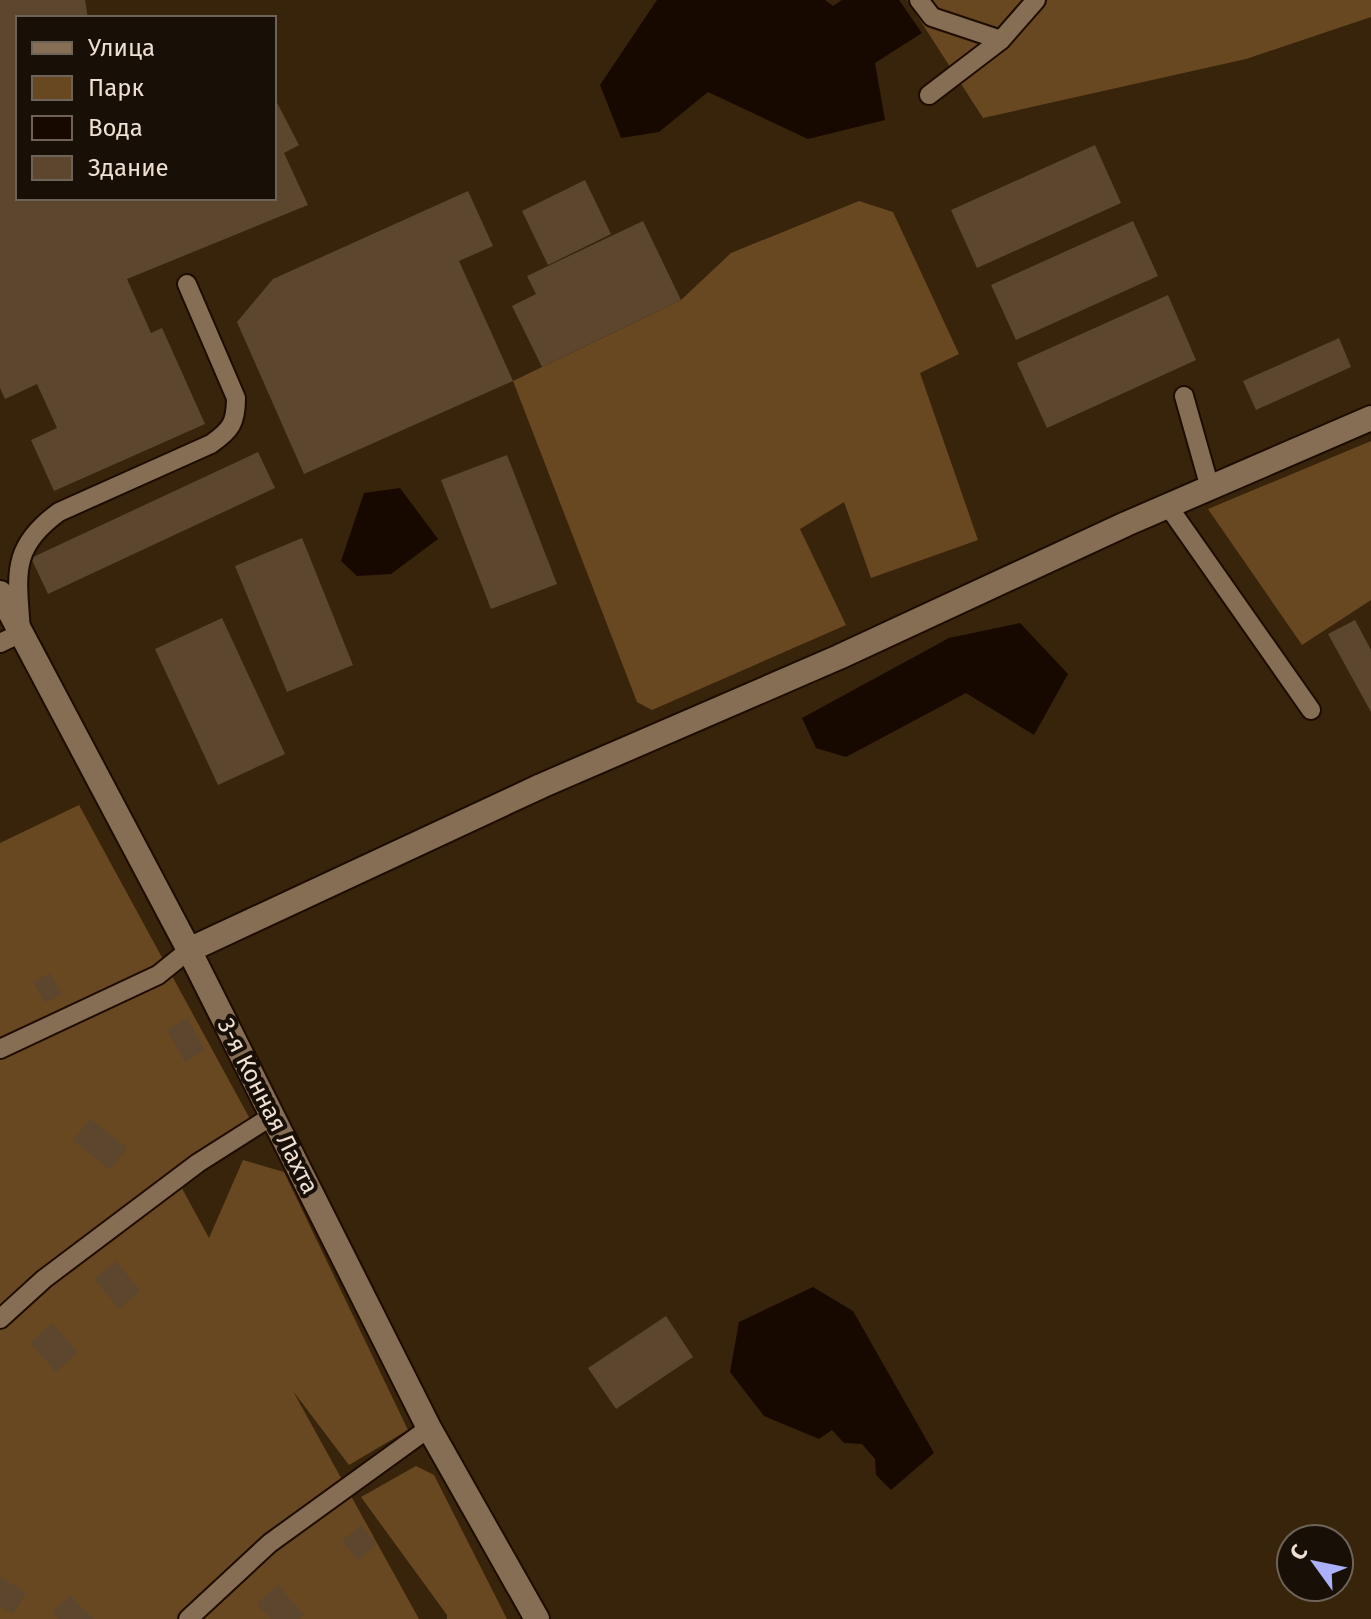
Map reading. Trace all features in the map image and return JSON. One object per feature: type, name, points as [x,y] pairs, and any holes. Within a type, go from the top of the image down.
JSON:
[{"type":"street","points":[[189,950],[541,786],[839,657],[1168,506],[1371,418]]},
{"type":"street","name":"3-я Конная Лахта","points":[[0,593],[11,638],[189,950],[429,1428],[537,1619]]},
{"type":"lane","points":[[919,0],[932,17],[1001,40]]},
{"type":"lane","points":[[929,95],[1001,40],[1036,0]]},
{"type":"lane","points":[[11,638],[20,558],[42,524],[59,512],[211,444],[226,433],[236,417],[236,398],[187,284]]},
{"type":"lane","points":[[1184,396],[1210,488]]},
{"type":"lane","points":[[1168,506],[1311,710]]},
{"type":"lane","points":[[0,1049],[158,975],[189,950]]},
{"type":"lane","points":[[0,1319],[44,1279],[198,1163],[272,1116]]},
{"type":"lane","points":[[188,1619],[270,1543],[429,1428]]},
{"type":"green space","points":[[907,0],[1371,0],[1371,17],[1246,59],[983,118]]},
{"type":"green space","points":[[859,201],[893,212],[959,354],[920,373],[978,540],[871,578],[844,502],[800,529],[846,625],[652,710],[637,702],[513,381],[681,300],[731,253]]},
{"type":"green space","points":[[1371,441],[1371,600],[1302,645],[1208,509]]},
{"type":"green space","points":[[79,805],[250,1119],[172,1170],[209,1238],[243,1160],[284,1172],[408,1430],[349,1465],[293,1391],[419,1619],[0,1619],[0,843]]},
{"type":"green space","points":[[416,1466],[434,1475],[507,1619],[447,1619],[361,1497]]},
{"type":"water","points":[[657,0],[825,0],[833,6],[842,0],[899,0],[922,33],[875,63],[885,120],[808,139],[708,92],[659,132],[621,138],[600,85]]},
{"type":"water","points":[[400,488],[438,539],[391,574],[357,576],[341,561],[364,493]]},
{"type":"water","points":[[1020,623],[1068,674],[1034,735],[966,693],[846,757],[816,748],[802,718],[949,638]]},
{"type":"water","points":[[813,1287],[853,1311],[934,1453],[891,1490],[876,1475],[875,1459],[862,1444],[844,1443],[832,1430],[819,1439],[764,1416],[730,1372],[739,1322]]},
{"type":"building","points":[[0,0],[85,0],[88,16],[16,16],[16,200],[276,200],[276,101],[299,145],[284,153],[308,205],[127,279],[151,333],[162,328],[205,424],[54,491],[31,440],[57,428],[37,384],[5,399],[0,388]]},
{"type":"building","points":[[1095,145],[1121,203],[977,268],[951,210]]},
{"type":"building","points":[[585,180],[611,234],[548,265],[522,211]]},
{"type":"building","points":[[468,191],[493,246],[459,261],[513,381],[304,474],[237,322],[273,279]]},
{"type":"building","points":[[643,221],[681,300],[542,367],[512,306],[536,294],[527,276]]},
{"type":"building","points":[[1133,221],[1158,276],[1016,340],[991,285]]},
{"type":"building","points":[[1168,295],[1196,360],[1047,428],[1017,363]]},
{"type":"building","points":[[1339,338],[1351,367],[1256,410],[1243,381]]},
{"type":"building","points":[[258,452],[275,488],[48,594],[31,558]]},
{"type":"building","points":[[507,455],[557,584],[491,609],[441,480]]},
{"type":"building","points":[[302,538],[353,665],[287,692],[235,566]]},
{"type":"building","points":[[222,618],[285,754],[218,785],[155,649]]},
{"type":"building","points":[[1355,620],[1371,650],[1371,712],[1328,634]]},
{"type":"building","points":[[50,973],[62,994],[45,1003],[33,982]]},
{"type":"building","points":[[187,1018],[205,1050],[185,1062],[167,1030]]},
{"type":"building","points":[[90,1119],[127,1148],[110,1170],[73,1140]]},
{"type":"building","points":[[116,1261],[140,1291],[119,1309],[94,1279]]},
{"type":"building","points":[[666,1316],[693,1357],[616,1409],[588,1368]]},
{"type":"building","points":[[52,1323],[78,1352],[56,1372],[30,1343]]},
{"type":"building","points":[[361,1525],[377,1544],[358,1560],[342,1541]]},
{"type":"building","points":[[0,1577],[26,1593],[13,1614],[0,1607]]},
{"type":"building","points":[[278,1585],[304,1615],[300,1619],[271,1619],[257,1604]]},
{"type":"building","points":[[70,1595],[94,1619],[58,1619],[52,1613]]}]
